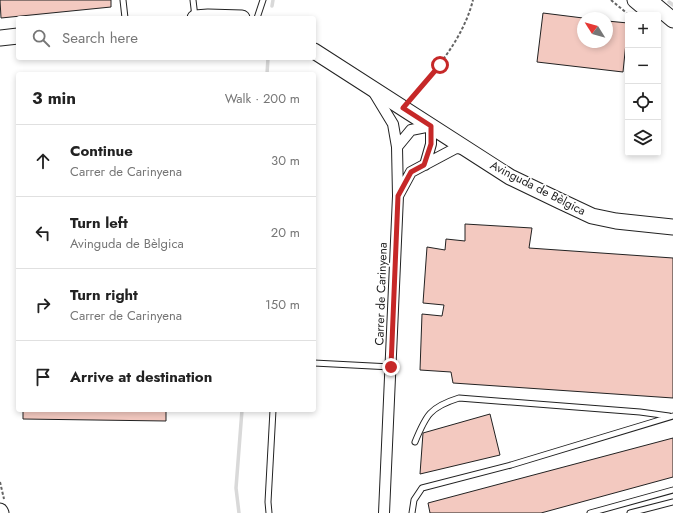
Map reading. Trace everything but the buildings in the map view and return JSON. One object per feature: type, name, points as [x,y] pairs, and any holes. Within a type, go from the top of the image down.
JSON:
[{"type":"street","points":[[635,0],[649,12]]},
{"type":"street","points":[[649,0],[673,20]]},
{"type":"street","points":[[661,22],[673,32]]},
{"type":"street","name":"Avinguda de Bèlgica","points":[[316,52],[510,177],[592,216],[616,221],[673,227]]},
{"type":"street","name":"Carrer de Carinyena","points":[[370,87],[393,124],[397,147],[398,196],[384,513]]},
{"type":"street","points":[[397,147],[411,130],[431,126],[431,144],[424,165]]},
{"type":"street","name":"Carrer de Carinyena","points":[[398,196],[411,172],[456,148],[468,150]]},
{"type":"lane","points":[[123,0],[125,16]]},
{"type":"lane","points":[[193,0],[195,16]]},
{"type":"lane","points":[[258,16],[263,0]]},
{"type":"lane","points":[[316,363],[391,367]]},
{"type":"lane","points":[[415,442],[422,424],[430,412],[444,403],[459,398],[640,412],[672,416]]},
{"type":"lane","points":[[269,513],[268,502],[273,412]]},
{"type":"lane","points":[[412,513],[414,500],[422,488],[511,465],[672,416]]},
{"type":"lane","points":[[590,513],[673,490]]},
{"type":"lane","points":[[630,513],[673,502]]},
{"type":"path","points":[[403,108],[440,65],[458,37],[473,0]]},
{"type":"path","points":[[611,0],[625,12]]},
{"type":"waterway","points":[[272,6],[273,0]]},
{"type":"waterway","points":[[669,2],[673,5]]},
{"type":"waterway","points":[[267,72],[268,60]]},
{"type":"waterway","points":[[239,513],[236,488],[242,412]]},
{"type":"route","points":[[391,367],[398,196],[411,172],[424,165],[431,144],[431,126],[403,108],[440,65]]}]
